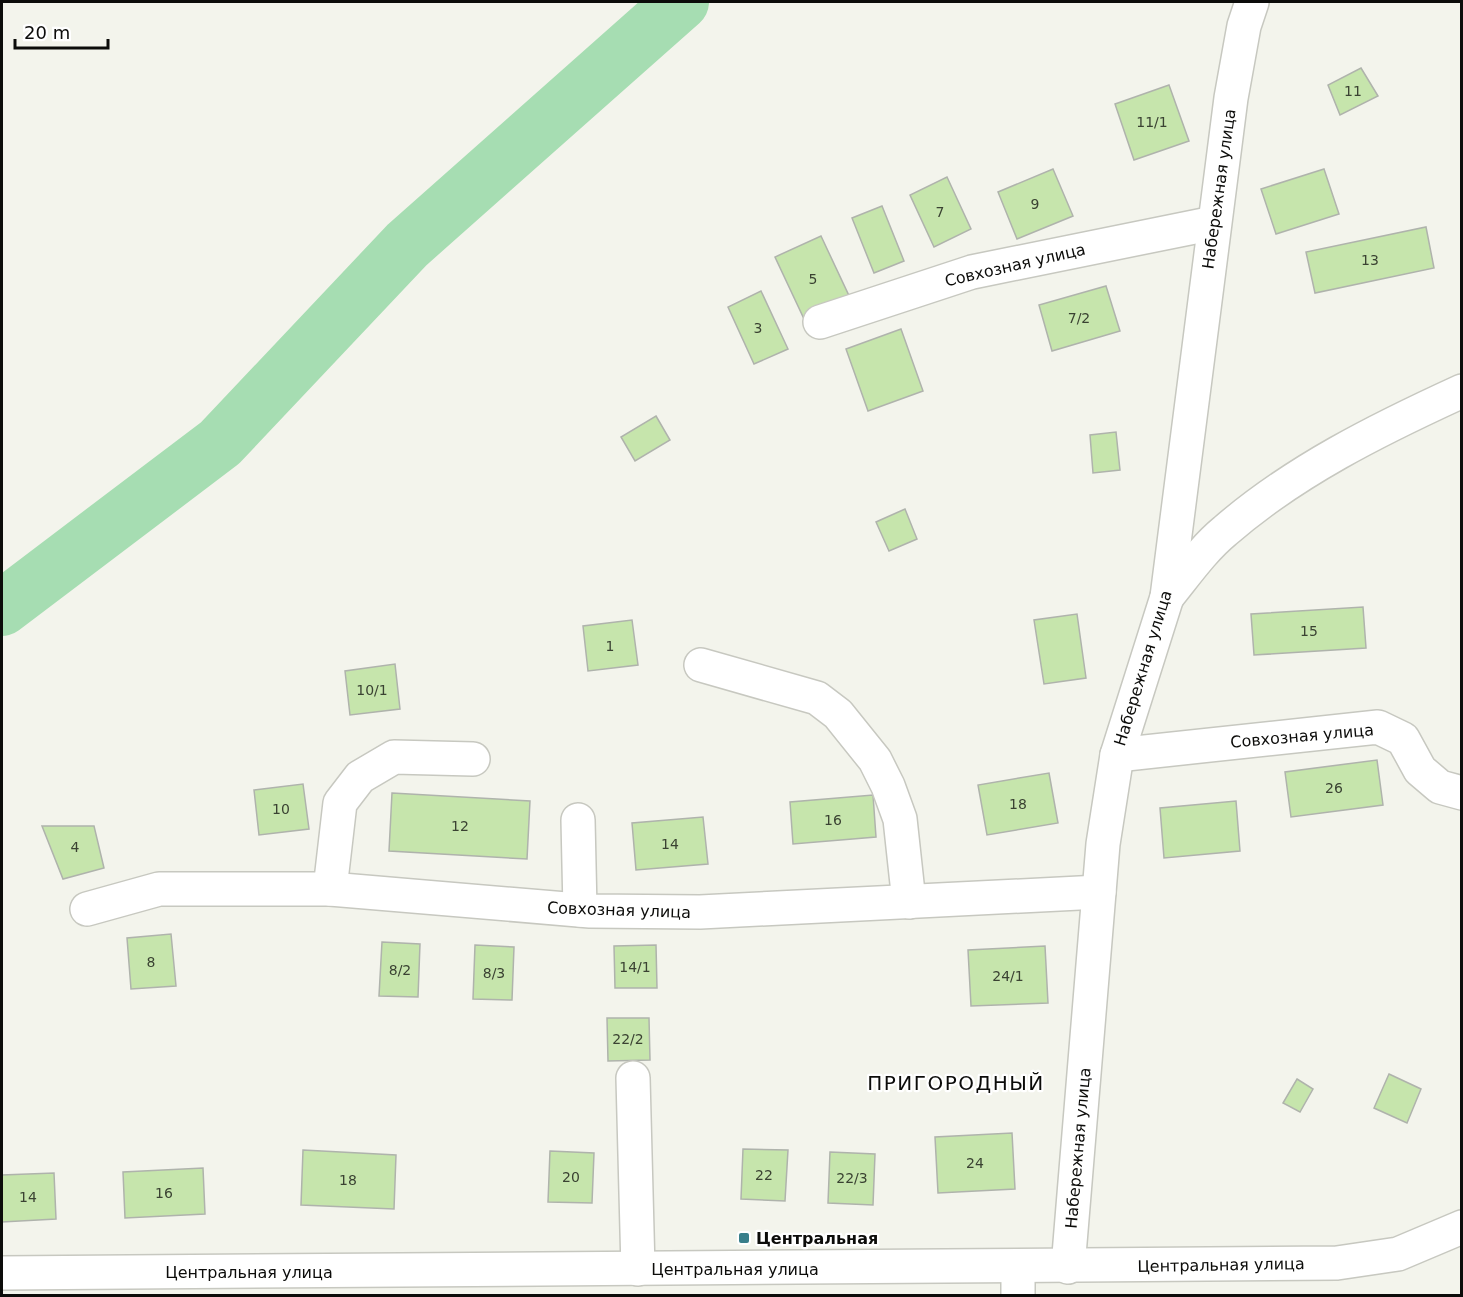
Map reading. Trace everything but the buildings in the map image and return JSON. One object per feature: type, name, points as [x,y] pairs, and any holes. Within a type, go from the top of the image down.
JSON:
[{"type":"street","name":"Набережная улица","points":[[1068,1267],[1103,844],[1117,755],[1167,597],[1231,98],[1244,26],[1252,2]]},
{"type":"street","name":"Совхозная улица","points":[[820,322],[972,272],[1214,224]]},
{"type":"street","points":[[1167,597],[1224,532],[1286,486],[1386,426],[1461,391]]},
{"type":"street","points":[[702,666],[817,698],[838,714],[875,760],[888,786],[900,819],[909,902]]},
{"type":"street","name":"Совхозная улица","points":[[1117,755],[1378,727],[1403,739],[1419,770],[1440,787],[1461,793]]},
{"type":"street","points":[[330,889],[340,803],[360,777],[394,757],[473,759]]},
{"type":"street","points":[[578,820],[580,910]]},
{"type":"street","name":"Совхозная улица","points":[[87,909],[159,889],[330,889],[580,910],[699,912],[1099,892]]},
{"type":"street","points":[[633,1078],[638,1269]]},
{"type":"street","name":"Центральная улица","points":[[2,1273],[87,1284],[638,1269],[1018,1281],[1068,1267],[1337,1263],[1398,1254],[1461,1227]]},
{"type":"waterway","points":[[2,608],[220,443],[407,245],[681,2]]},
{"type":"place","name":"Центральная","points":[[744,1238]]},
{"type":"district","name":"ПРИГОРОДНЫЙ","points":[[956,1083]]}]
